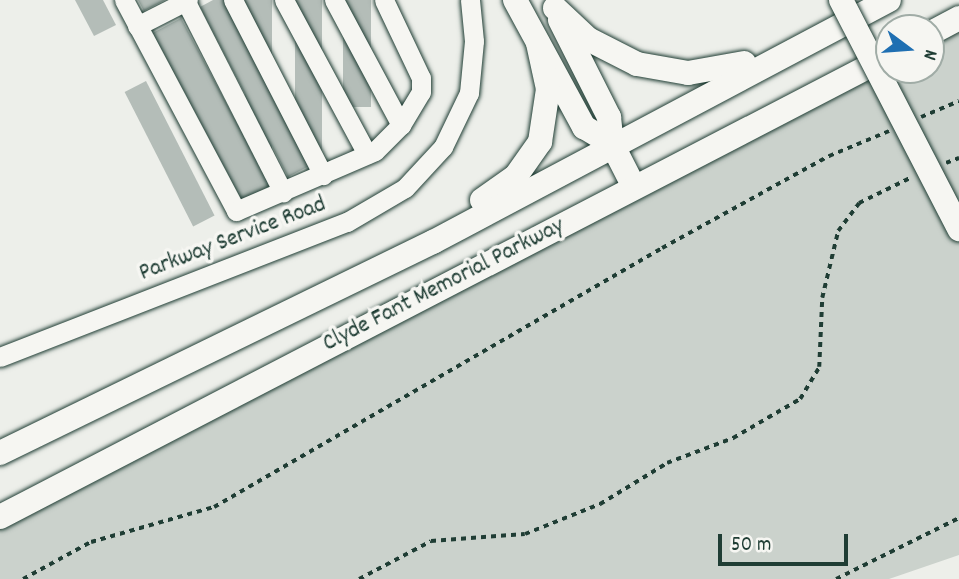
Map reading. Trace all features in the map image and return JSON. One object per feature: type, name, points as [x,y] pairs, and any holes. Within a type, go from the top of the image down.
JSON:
[{"type":"main road","points":[[515,0],[584,127],[612,145]]},
{"type":"main road","points":[[841,0],[959,229]]},
{"type":"main road","name":"Clyde Fant Memorial Parkway","points":[[0,453],[433,242],[889,0]]},
{"type":"main road","points":[[553,4],[612,54],[688,73],[742,64],[817,36]]},
{"type":"main road","points":[[553,4],[608,117],[612,145],[634,187]]},
{"type":"main road","points":[[433,242],[516,176],[541,142],[548,89],[538,43]]},
{"type":"main road","name":"Clyde Fant Memorial Parkway","points":[[0,517],[875,63]]},
{"type":"street","points":[[124,0],[236,211],[367,154],[401,125],[421,92],[421,78],[384,0]]},
{"type":"street","points":[[137,26],[186,0],[283,192]]},
{"type":"street","points":[[233,0],[323,175]]},
{"type":"street","points":[[284,0],[367,154]]},
{"type":"street","points":[[334,0],[401,125]]},
{"type":"street","name":"Parkway Service Road","points":[[0,357],[347,222],[405,188],[437,156],[454,127],[473,66],[470,0]]},
{"type":"path","points":[[912,121],[959,101]]},
{"type":"path","points":[[23,579],[91,542],[214,507],[662,248],[829,156],[900,126]]},
{"type":"path","points":[[935,168],[959,158]]},
{"type":"path","points":[[359,579],[431,541],[525,534],[600,504],[667,463],[733,438],[800,399],[819,367],[822,298],[838,231],[859,203],[923,173]]},
{"type":"path","points":[[836,579],[959,518]]},
{"type":"shaded area","points":[[959,28],[959,555],[889,579],[0,579],[0,528],[856,85],[875,76],[875,84],[945,84],[945,36]]},
{"type":"building","points":[[75,0],[103,0],[116,25],[94,36]]},
{"type":"building","points":[[138,0],[165,0],[144,11]]},
{"type":"building","points":[[213,0],[224,0],[309,166],[288,177],[200,7]]},
{"type":"building","points":[[245,0],[272,0],[272,177],[245,177]]},
{"type":"building","points":[[295,0],[322,0],[322,153],[295,153]]},
{"type":"building","points":[[343,0],[371,0],[371,107],[343,107]]},
{"type":"building","points":[[181,18],[270,186],[242,201],[153,33]]},
{"type":"building","points":[[146,81],[215,216],[193,226],[125,92]]}]
